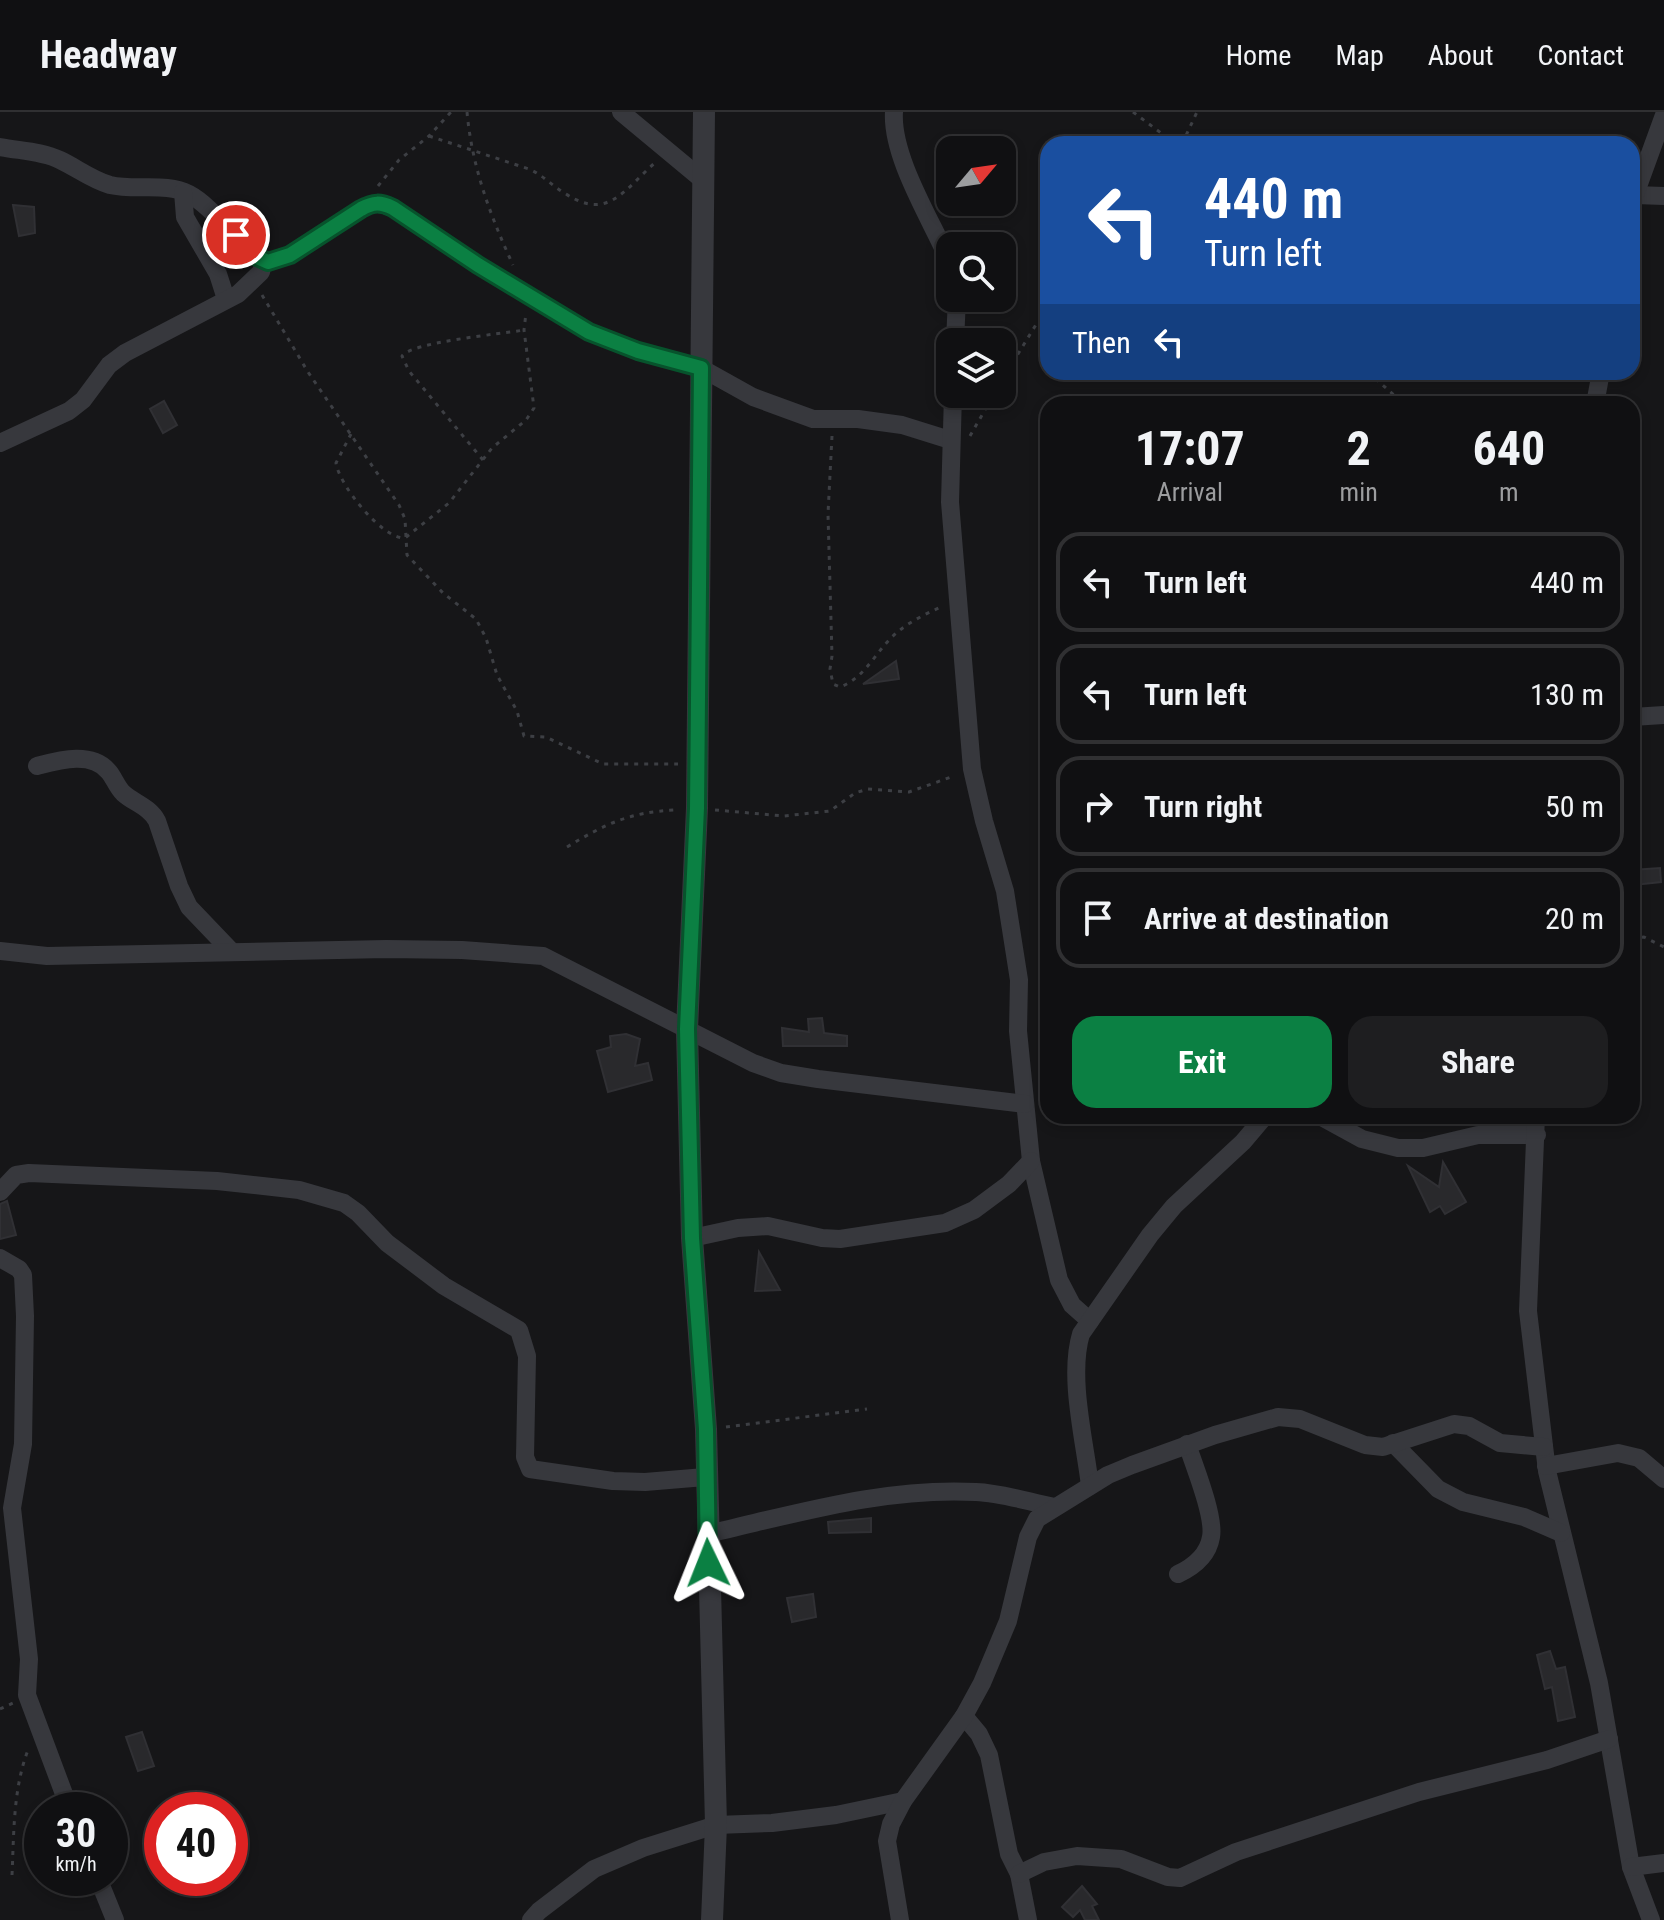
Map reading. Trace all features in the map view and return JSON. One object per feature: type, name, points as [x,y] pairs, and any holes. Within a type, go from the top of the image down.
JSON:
[{"type":"street","points":[[621,112],[704,181]]},
{"type":"street","points":[[704,112],[698,764],[687,1029],[692,1238],[706,1429],[716,1825],[712,1920]]},
{"type":"street","points":[[894,112],[896,132],[915,191],[936,234]]},
{"type":"street","points":[[1640,182],[1664,115]]},
{"type":"street","points":[[0,147],[59,159],[109,184],[146,189],[174,188],[215,213],[253,255],[264,261],[290,255],[361,209],[372,203],[380,203],[393,208],[589,332],[638,351],[701,368],[753,397],[813,419],[858,419],[902,425],[959,440]]},
{"type":"street","points":[[183,192],[185,217],[218,274],[226,299]]},
{"type":"street","points":[[1640,198],[1664,196]]},
{"type":"street","points":[[0,443],[69,411],[83,400],[109,365],[252,282],[261,272],[264,261]]},
{"type":"street","points":[[955,408],[959,440],[950,502],[972,769],[1005,891],[1019,980],[1018,1031],[1031,1161],[1059,1280],[1072,1305],[1090,1321]]},
{"type":"street","points":[[1640,716],[1664,715]]},
{"type":"street","points":[[37,766],[57,761],[92,759],[109,771],[123,793],[152,813],[189,907],[232,952]]},
{"type":"street","points":[[0,951],[47,956],[447,950],[543,956],[753,1063],[781,1073],[894,1090],[1025,1104]]},
{"type":"street","points":[[1090,1486],[1078,1392],[1077,1348],[1081,1334],[1158,1225],[1258,1124]]},
{"type":"street","points":[[1335,1124],[1362,1139],[1398,1148],[1423,1148],[1536,1125],[1528,1311],[1545,1457],[1599,1683],[1631,1867],[1651,1920]]},
{"type":"street","points":[[692,1238],[738,1228],[768,1226],[840,1239],[945,1223],[974,1210],[1009,1184],[1031,1161]]},
{"type":"street","points":[[0,1192],[16,1175],[29,1173],[217,1181],[299,1190],[344,1203],[387,1243],[444,1286],[519,1330],[527,1356],[525,1457],[530,1469],[613,1481],[705,1477]]},
{"type":"street","points":[[0,1258],[19,1269],[23,1275],[23,1444],[12,1508],[29,1659],[27,1695],[64,1792]]},
{"type":"street","points":[[900,1920],[887,1841],[891,1824],[903,1801],[964,1716],[982,1683],[1008,1621],[1028,1537],[1037,1519],[1090,1486],[1132,1465],[1187,1444],[1278,1417],[1300,1419],[1365,1445],[1383,1447],[1454,1424],[1469,1426],[1500,1443],[1545,1457],[1618,1453],[1639,1458],[1664,1479]]},
{"type":"street","points":[[1393,1443],[1438,1489],[1463,1502],[1524,1517],[1561,1533]]},
{"type":"street","points":[[1178,1574],[1192,1568],[1211,1537],[1206,1505],[1187,1444]]},
{"type":"street","points":[[707,1534],[871,1497],[923,1492],[979,1492],[1055,1507]]},
{"type":"street","points":[[964,1716],[979,1734],[989,1755],[1009,1854],[1019,1874],[1028,1920]]},
{"type":"street","points":[[1019,1874],[1044,1862],[1077,1856],[1121,1859],[1168,1877],[1180,1878],[1236,1852],[1419,1792],[1547,1760],[1609,1739]]},
{"type":"street","points":[[531,1920],[594,1869],[643,1848],[716,1825],[772,1823],[836,1815],[903,1801]]},
{"type":"street","points":[[1631,1867],[1664,1863]]},
{"type":"street","points":[[105,1896],[115,1920]]},
{"type":"path","points":[[361,209],[399,160],[429,136],[451,112]]},
{"type":"path","points":[[351,434],[336,463],[342,481],[355,500],[383,529],[395,538],[405,538],[449,503],[492,448],[526,420],[534,408],[524,330],[528,295],[482,191],[471,148],[467,112]]},
{"type":"path","points":[[1133,112],[1165,136]]},
{"type":"path","points":[[1186,136],[1197,112]]},
{"type":"path","points":[[429,136],[471,148],[544,176],[563,193],[585,205],[603,206],[614,200],[668,152]]},
{"type":"path","points":[[252,282],[315,382],[399,505],[405,519],[405,549],[412,561],[443,593],[476,619],[486,638],[497,675],[519,716],[524,736],[546,737],[603,764],[698,764]]},
{"type":"path","points":[[1016,357],[1040,320]]},
{"type":"path","points":[[483,460],[415,380],[402,356],[405,351],[425,344],[524,330]]},
{"type":"path","points":[[1377,380],[1395,396]]},
{"type":"path","points":[[959,440],[983,408]]},
{"type":"path","points":[[833,420],[828,514],[830,669],[833,684],[840,687],[850,683],[900,629],[959,599]]},
{"type":"path","points":[[567,847],[611,821],[654,812],[697,808],[784,816],[830,811],[855,793],[868,789],[909,792],[972,769]]},
{"type":"path","points":[[1640,937],[1664,947]]},
{"type":"path","points":[[706,1429],[867,1409]]},
{"type":"path","points":[[12,1875],[16,1805],[22,1766],[39,1724]]},
{"type":"building","points":[[13,205],[34,207],[35,233],[19,236]]},
{"type":"building","points":[[164,401],[177,425],[163,433],[150,409]]},
{"type":"building","points":[[896,661],[899,679],[863,684]]},
{"type":"building","points":[[1660,868],[1661,882],[1640,884],[1640,869]]},
{"type":"building","points":[[822,1018],[824,1033],[847,1036],[847,1046],[783,1046],[782,1028],[809,1032],[808,1019]]},
{"type":"building","points":[[626,1034],[640,1039],[635,1066],[648,1063],[652,1080],[608,1092],[597,1051],[611,1047],[610,1036]]},
{"type":"building","points":[[1443,1162],[1466,1202],[1445,1214],[1440,1206],[1430,1212],[1408,1166],[1439,1187]]},
{"type":"building","points":[[7,1201],[16,1235],[0,1239],[0,1204]]},
{"type":"building","points":[[759,1252],[780,1290],[755,1291]]},
{"type":"building","points":[[871,1518],[871,1532],[829,1533],[828,1522]]},
{"type":"building","points":[[813,1594],[816,1617],[792,1622],[787,1598]]},
{"type":"building","points":[[1550,1651],[1556,1669],[1565,1667],[1575,1717],[1558,1721],[1552,1687],[1545,1689],[1537,1655]]},
{"type":"building","points":[[142,1732],[154,1766],[138,1771],[126,1737]]},
{"type":"building","points":[[1082,1886],[1097,1904],[1092,1906],[1099,1920],[1085,1920],[1080,1910],[1073,1917],[1062,1907]]},
{"type":"route","points":[[236,235],[253,255],[268,262],[290,255],[361,209],[372,203],[380,203],[393,208],[478,265],[589,332],[638,351],[701,368],[697,808],[687,1029],[692,1238],[706,1429],[708,1563]]}]
